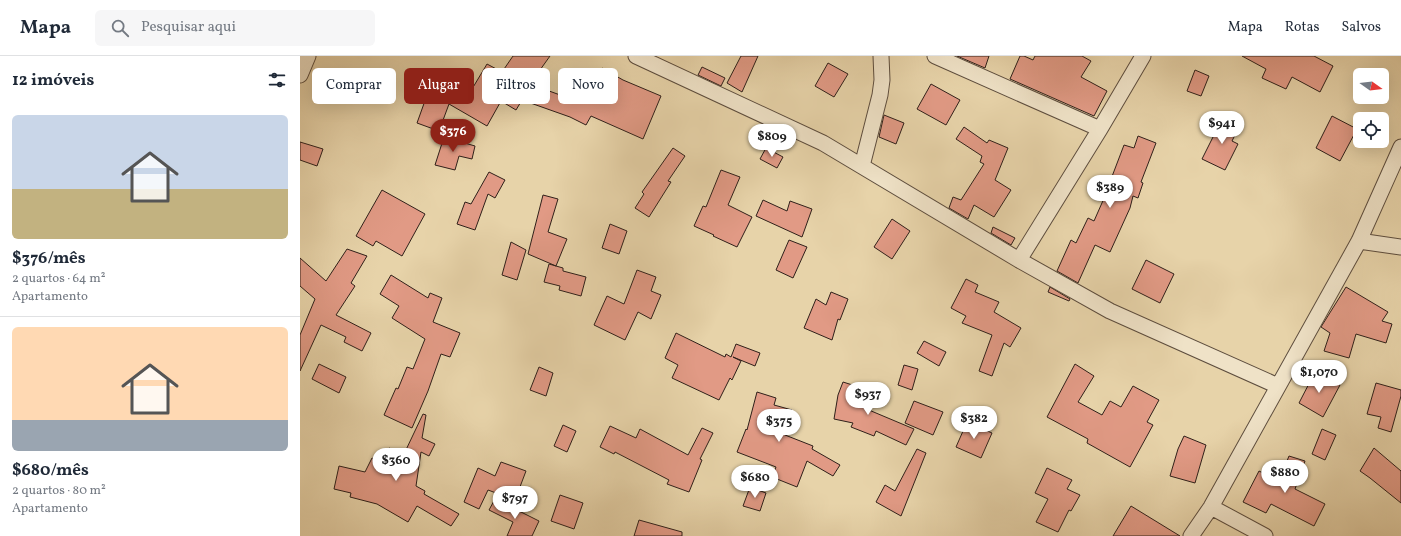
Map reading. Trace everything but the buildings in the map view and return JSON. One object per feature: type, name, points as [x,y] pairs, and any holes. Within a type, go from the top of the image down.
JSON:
[{"type":"street","points":[[300,75],[308,56]]},
{"type":"street","points":[[862,166],[880,95],[882,80],[881,56]]},
{"type":"street","points":[[935,56],[1100,129]]},
{"type":"street","points":[[1019,260],[1143,56]]},
{"type":"street","points":[[643,58],[823,143],[1019,260],[1110,311],[1278,386]]},
{"type":"street","points":[[1191,536],[1210,507],[1359,241],[1401,147]]},
{"type":"street","points":[[1359,241],[1401,247]]},
{"type":"street","points":[[1210,507],[1265,536]]}]
